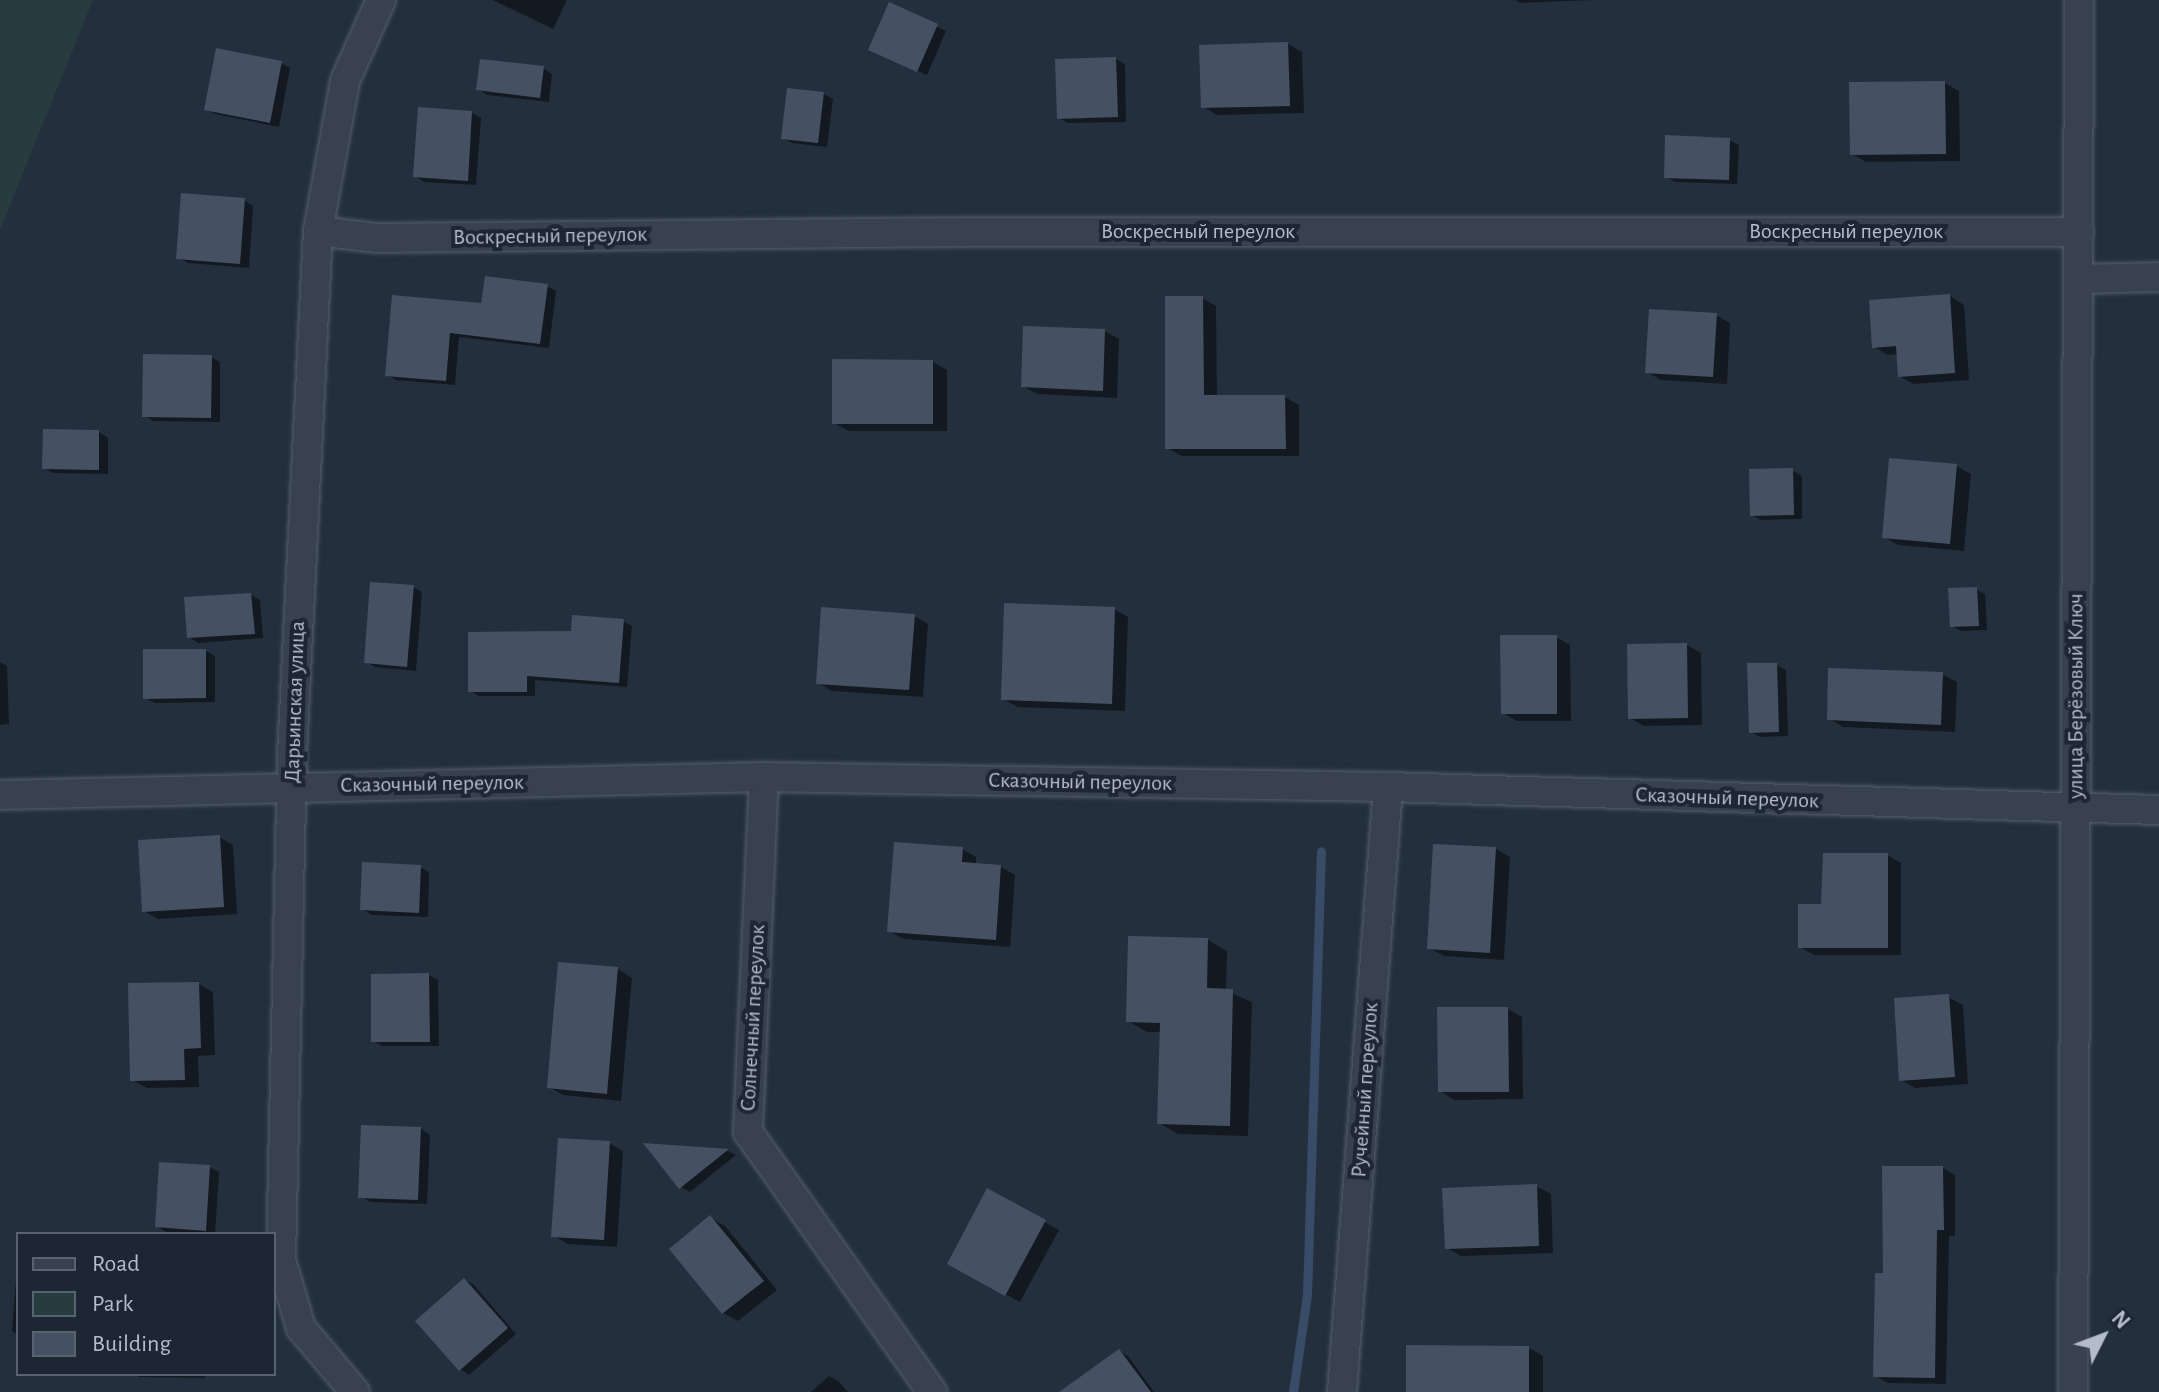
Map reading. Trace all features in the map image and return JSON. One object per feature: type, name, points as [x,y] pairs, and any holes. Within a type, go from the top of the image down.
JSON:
[{"type":"street","name":"Дарьинская улица","points":[[355,1392],[301,1328],[281,1260],[291,787],[318,231],[345,81],[381,0]]},
{"type":"street","name":"улица Берёзовый Ключ","points":[[2073,1392],[2079,0]]},
{"type":"street","name":"Воскресный переулок","points":[[318,231],[377,238],[968,232],[2079,232]]},
{"type":"street","points":[[2079,279],[2159,277]]},
{"type":"street","name":"Сказочный переулок","points":[[0,795],[764,777],[1388,787],[2159,810]]},
{"type":"street","name":"Солнечный переулок","points":[[764,777],[748,1132],[932,1392]]},
{"type":"street","name":"Ручейный переулок","points":[[1342,1392],[1388,787]]},
{"type":"green space","points":[[0,0],[93,0],[0,230]]},
{"type":"building","points":[[889,2],[938,24],[917,72],[868,50]]},
{"type":"building","points":[[1288,42],[1290,106],[1201,108],[1199,45]]},
{"type":"building","points":[[216,48],[282,61],[270,123],[204,110]]},
{"type":"building","points":[[1116,57],[1118,117],[1057,119],[1055,59]]},
{"type":"building","points":[[480,59],[544,66],[540,98],[476,90]]},
{"type":"building","points":[[1945,81],[1946,154],[1850,155],[1849,82]]},
{"type":"building","points":[[787,88],[824,92],[818,143],[781,139]]},
{"type":"building","points":[[418,107],[472,111],[468,181],[413,177]]},
{"type":"building","points":[[1665,135],[1730,138],[1729,180],[1664,178]]},
{"type":"building","points":[[181,193],[245,198],[240,264],[176,259]]},
{"type":"building","points":[[485,276],[548,284],[540,344],[450,333],[446,381],[385,376],[392,295],[481,303]]},
{"type":"building","points":[[1950,294],[1955,373],[1898,377],[1896,346],[1872,348],[1869,300]]},
{"type":"building","points":[[1165,296],[1203,296],[1204,395],[1285,395],[1286,449],[1165,449]]},
{"type":"building","points":[[1649,309],[1717,313],[1713,377],[1645,373]]},
{"type":"building","points":[[1023,326],[1105,329],[1103,391],[1021,387]]},
{"type":"building","points":[[143,354],[212,355],[211,418],[142,417]]},
{"type":"building","points":[[832,359],[933,360],[933,424],[832,424]]},
{"type":"building","points":[[43,429],[99,430],[99,470],[42,469]]},
{"type":"building","points":[[1889,458],[1957,464],[1950,544],[1882,538]]},
{"type":"building","points":[[1793,468],[1794,515],[1750,516],[1749,469]]},
{"type":"building","points":[[370,582],[414,585],[407,667],[364,663]]},
{"type":"building","points":[[1977,587],[1979,626],[1950,627],[1948,588]]},
{"type":"building","points":[[251,593],[255,634],[187,638],[184,597]]},
{"type":"building","points":[[1004,603],[1115,607],[1112,704],[1001,700]]},
{"type":"building","points":[[821,607],[915,614],[909,690],[816,684]]},
{"type":"building","points":[[572,615],[624,619],[619,683],[527,676],[527,692],[468,692],[468,632],[571,631]]},
{"type":"building","points":[[1500,635],[1557,635],[1557,714],[1501,714]]},
{"type":"building","points":[[1687,643],[1688,718],[1628,719],[1627,644]]},
{"type":"building","points":[[143,649],[206,649],[206,698],[143,699]]},
{"type":"building","points":[[1747,663],[1777,663],[1779,732],[1749,733]]},
{"type":"building","points":[[1828,668],[1943,672],[1941,725],[1827,720]]},
{"type":"building","points":[[220,835],[224,907],[142,912],[138,840]]},
{"type":"building","points":[[894,842],[963,847],[962,862],[1001,865],[996,940],[887,932]]},
{"type":"building","points":[[1433,844],[1496,847],[1490,953],[1427,949]]},
{"type":"building","points":[[1823,853],[1888,853],[1888,948],[1798,948],[1798,904],[1821,904]]},
{"type":"building","points":[[362,862],[421,865],[419,913],[360,910]]},
{"type":"building","points":[[1128,936],[1208,938],[1207,988],[1233,989],[1230,1126],[1157,1124],[1160,1023],[1126,1022]]},
{"type":"building","points":[[558,962],[618,967],[607,1094],[547,1088]]},
{"type":"building","points":[[429,973],[430,1042],[371,1042],[371,974]]},
{"type":"building","points":[[199,982],[201,1048],[184,1049],[185,1080],[130,1081],[128,983]]},
{"type":"building","points":[[1949,994],[1955,1077],[1899,1081],[1894,998]]},
{"type":"building","points":[[1437,1007],[1508,1007],[1509,1092],[1438,1092]]},
{"type":"building","points":[[361,1125],[421,1127],[418,1200],[358,1198]]},
{"type":"building","points":[[558,1138],[610,1141],[604,1240],[551,1237]]},
{"type":"building","points":[[643,1143],[729,1149],[679,1189]]},
{"type":"building","points":[[159,1162],[210,1165],[206,1231],[155,1227]]},
{"type":"building","points":[[1882,1166],[1943,1166],[1944,1230],[1937,1230],[1935,1378],[1873,1377],[1875,1273],[1883,1273]]},
{"type":"building","points":[[1537,1184],[1539,1246],[1445,1249],[1442,1188]]},
{"type":"building","points":[[987,1188],[1046,1220],[1005,1296],[947,1264]]},
{"type":"building","points":[[710,1215],[764,1281],[722,1314],[669,1249]]},
{"type":"building","points":[[464,1278],[508,1328],[459,1371],[415,1321]]},
{"type":"building","points":[[1406,1345],[1529,1346],[1529,1392],[1406,1392]]},
{"type":"building","points":[[1119,1349],[1151,1392],[1059,1392]]},
{"type":"waterway","points":[[1293,1392],[1307,1295],[1321,851]]}]
